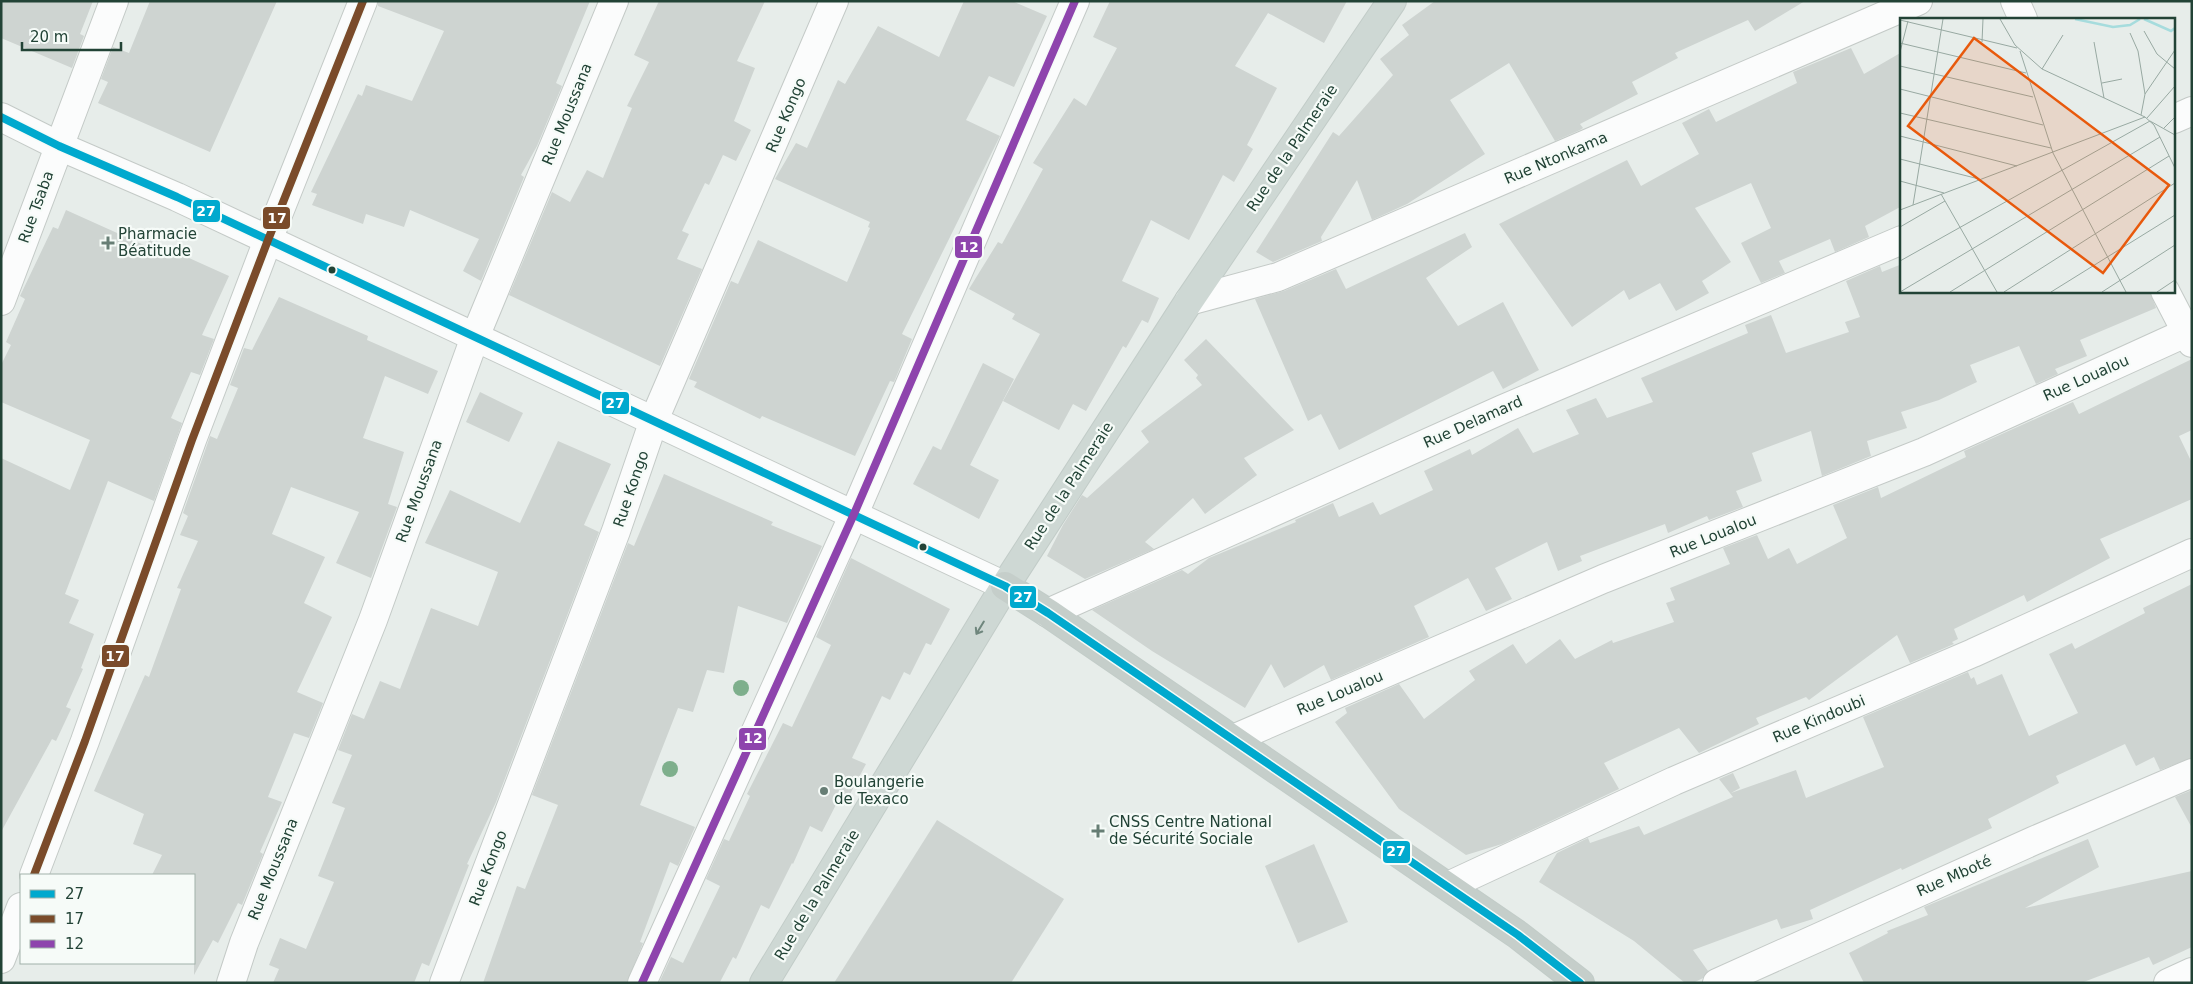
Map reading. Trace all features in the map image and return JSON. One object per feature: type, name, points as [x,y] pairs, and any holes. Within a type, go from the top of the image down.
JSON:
[{"type":"highway","points":[[1005,586],[1048,613],[1448,886],[1518,935],[1580,983]]},
{"type":"highway","points":[[1518,935],[1547,974],[1550,983]]},
{"type":"main road","name":"Rue de la Palmeraie","points":[[764,983],[1005,586],[1189,301],[1393,2]]},
{"type":"street","name":"Rue Tsaba","points":[[1,301],[114,1]]},
{"type":"street","points":[[34,874],[86,741],[192,440],[268,240],[363,1]]},
{"type":"street","name":"Rue Moussana","points":[[231,983],[244,943],[373,620],[475,337],[614,1]]},
{"type":"street","name":"Rue Kongo","points":[[444,983],[613,540],[654,420],[834,1]]},
{"type":"street","points":[[642,983],[854,514],[1075,1]]},
{"type":"street","name":"Rue Ntonkama","points":[[1189,301],[1278,277],[1918,1]]},
{"type":"street","points":[[2015,1],[2023,18]]},
{"type":"street","points":[[2176,119],[2192,111]]},
{"type":"street","points":[[1,117],[59,146],[177,197],[1005,586]]},
{"type":"street","name":"Rue Delamard","points":[[1048,613],[1504,408],[1900,241]]},
{"type":"street","points":[[2166,292],[2190,335]]},
{"type":"street","name":"Rue Loualou","points":[[1233,739],[1603,579],[1924,452],[2190,335]]},
{"type":"street","name":"Rue Kindoubi","points":[[1448,886],[1674,781],[1973,653],[2192,553]]},
{"type":"street","name":"Rue Mboté","points":[[1717,983],[2034,841],[2192,773]]},
{"type":"street","points":[[1,959],[20,910]]},
{"type":"street","points":[[2168,983],[2192,972]]},
{"type":"building","points":[[1,1],[93,1],[80,34],[84,36],[72,68],[1,38]]},
{"type":"building","points":[[150,1],[277,1],[210,152],[98,103],[108,82],[101,79],[113,47],[129,53]]},
{"type":"building","points":[[378,1],[590,1],[556,83],[562,86],[537,146],[521,175],[524,177],[481,281],[463,271],[479,239],[410,210],[404,227],[366,214],[363,224],[312,205],[317,194],[311,192],[358,94],[362,96],[366,85],[412,101],[444,31],[378,6]]},
{"type":"building","points":[[659,1],[765,1],[737,61],[755,68],[734,121],[751,130],[736,161],[723,155],[709,185],[705,183],[682,231],[689,234],[677,259],[702,269],[660,366],[509,295],[552,192],[570,202],[587,170],[603,178],[632,108],[627,106],[649,62],[634,55]]},
{"type":"building","points":[[964,1],[1012,1],[1047,16],[1014,87],[989,76],[966,120],[1000,136],[902,334],[912,339],[894,382],[890,381],[855,456],[762,416],[760,419],[694,387],[697,382],[689,379],[731,281],[738,284],[758,240],[847,282],[870,228],[868,227],[870,222],[775,179],[796,143],[807,148],[838,80],[845,84],[878,26],[939,57]]},
{"type":"building","points":[[1110,1],[1347,1],[1324,43],[1268,13],[1235,66],[1277,88],[1247,145],[1253,149],[1234,182],[1223,175],[1189,240],[1151,220],[1122,281],[1159,298],[1148,323],[1142,320],[1126,348],[1123,346],[1086,411],[1073,404],[1059,430],[1003,401],[1040,334],[1012,319],[1015,314],[969,289],[998,242],[1002,244],[1043,169],[1033,163],[1074,98],[1086,106],[1117,48],[1093,37]]},
{"type":"building","points":[[1435,1],[1805,1],[1755,31],[1748,20],[1675,53],[1678,58],[1632,82],[1638,94],[1580,124],[1583,128],[1580,130],[1555,141],[1509,63],[1450,100],[1485,154],[1407,204],[1372,220],[1357,180],[1321,237],[1322,241],[1273,262],[1256,252],[1333,132],[1339,136],[1393,75],[1380,59],[1409,35],[1402,25]]},
{"type":"building","points":[[1851,48],[1864,74],[1900,53],[1900,207],[1865,226],[1869,237],[1835,252],[1830,239],[1779,261],[1785,273],[1761,283],[1741,243],[1771,228],[1751,183],[1695,208],[1731,262],[1702,281],[1709,293],[1676,311],[1660,283],[1629,300],[1624,290],[1572,327],[1499,224],[1627,160],[1641,186],[1699,154],[1682,123],[1709,109],[1716,122],[1797,83],[1793,72]]},
{"type":"building","points":[[66,210],[146,246],[149,240],[229,276],[202,335],[214,339],[200,375],[191,372],[171,418],[182,423],[154,501],[108,481],[65,594],[79,600],[69,623],[94,634],[81,668],[83,669],[66,707],[71,709],[56,741],[52,739],[1,832],[1,458],[70,490],[90,440],[1,402],[1,365],[11,345],[6,342],[25,299],[20,296],[53,227],[58,229]]},
{"type":"building","points":[[1465,233],[1472,247],[1426,278],[1458,326],[1503,302],[1539,370],[1503,389],[1493,371],[1339,450],[1321,414],[1308,421],[1255,299],[1284,291],[1336,269],[1346,289]]},
{"type":"building","points":[[1900,265],[1900,292],[2150,292],[2156,308],[2080,340],[2087,356],[2055,369],[2058,374],[2036,384],[2019,346],[1970,365],[1977,382],[1939,400],[1901,412],[1907,428],[1867,441],[1871,456],[1822,476],[1811,431],[1752,453],[1762,481],[1736,491],[1743,507],[1709,520],[1707,516],[1668,533],[1665,524],[1580,556],[1582,561],[1558,571],[1547,542],[1495,568],[1512,599],[1486,611],[1468,578],[1414,606],[1429,637],[1331,680],[1324,665],[1284,688],[1271,664],[1245,708],[1152,651],[1092,610],[1182,570],[1188,574],[1209,558],[1296,522],[1295,520],[1333,503],[1339,517],[1373,502],[1380,515],[1433,490],[1424,471],[1470,449],[1472,455],[1518,428],[1533,453],[1579,434],[1566,410],[1596,398],[1607,418],[1653,402],[1641,378],[1748,333],[1745,325],[1771,315],[1786,353],[1849,332],[1845,322],[1860,317],[1846,281],[1880,266],[1882,272]]},
{"type":"building","points":[[279,297],[368,336],[367,340],[438,371],[428,394],[385,376],[363,438],[404,452],[388,504],[397,507],[371,578],[336,563],[359,512],[291,487],[272,534],[325,557],[304,603],[332,617],[297,692],[323,703],[309,738],[294,733],[268,797],[282,802],[260,852],[263,854],[242,905],[238,903],[218,943],[213,940],[194,975],[195,874],[152,874],[162,855],[133,844],[144,814],[94,791],[145,675],[149,677],[181,589],[177,588],[198,541],[180,535],[188,516],[183,513],[210,436],[217,439],[238,388],[230,385],[244,348],[252,350]]},
{"type":"building","points":[[1206,339],[1294,430],[1244,458],[1257,475],[1205,514],[1193,498],[1145,542],[1154,549],[1085,579],[1047,556],[1063,525],[1082,495],[1087,498],[1149,442],[1141,431],[1202,385],[1196,378],[1198,375],[1184,360]]},
{"type":"building","points":[[2192,359],[2192,430],[2179,436],[2192,463],[2192,499],[2100,539],[2110,558],[2027,602],[2024,595],[1954,629],[1958,639],[1952,642],[1954,644],[1910,663],[1897,635],[1809,700],[1806,697],[1756,718],[1759,724],[1699,753],[1679,728],[1604,763],[1619,789],[1502,844],[1466,855],[1399,809],[1335,722],[1347,713],[1345,708],[1399,684],[1424,719],[1475,680],[1469,671],[1513,644],[1526,664],[1560,639],[1575,659],[1612,640],[1613,643],[1674,622],[1666,603],[1675,600],[1670,588],[1730,564],[1723,548],[1757,535],[1768,559],[1789,548],[1797,564],[1847,538],[1833,505],[1878,487],[1881,498],[1966,457],[1964,451],[2073,402],[2079,414]]},
{"type":"building","points":[[983,363],[1014,379],[970,465],[999,480],[979,519],[913,484],[933,446],[941,450]]},
{"type":"building","points":[[480,392],[523,413],[509,442],[466,422]]},
{"type":"building","points":[[558,441],[611,464],[584,525],[599,532],[496,802],[467,864],[469,865],[429,966],[422,963],[414,983],[273,983],[279,969],[269,965],[280,938],[306,949],[334,882],[318,876],[345,808],[332,803],[352,755],[338,750],[352,714],[364,719],[380,681],[400,689],[431,608],[478,626],[498,572],[425,543],[450,490],[520,523]]},
{"type":"building","points":[[664,474],[773,522],[771,525],[822,546],[787,623],[738,606],[724,673],[707,670],[693,712],[678,708],[640,805],[695,827],[678,866],[670,862],[640,942],[643,943],[627,983],[483,983],[517,886],[525,889],[558,805],[532,795],[628,543],[634,546]]},
{"type":"building","points":[[851,558],[950,609],[931,645],[926,643],[910,675],[904,672],[890,700],[882,696],[852,758],[866,764],[849,796],[842,793],[822,832],[810,826],[793,864],[769,909],[761,905],[736,959],[733,957],[720,982],[722,983],[659,983],[671,957],[683,963],[720,886],[706,879],[724,839],[729,841],[750,796],[747,794],[783,723],[792,727],[831,645],[816,637]]},
{"type":"building","points":[[2192,584],[2192,758],[2160,770],[2154,757],[2136,766],[2125,744],[2056,776],[2059,783],[1988,819],[1992,828],[1810,910],[1813,919],[1781,929],[1777,919],[1693,950],[1708,971],[1703,978],[1693,983],[1685,983],[1634,941],[1539,882],[1557,853],[1588,838],[1590,843],[1639,826],[1644,835],[1733,797],[1719,779],[1733,773],[1740,788],[1731,793],[1796,770],[1806,798],[1884,767],[1863,717],[1968,672],[1971,679],[1974,677],[1977,685],[2002,674],[2029,736],[2078,713],[2049,654],[2072,643],[2075,649],[2145,613],[2143,608]]},
{"type":"building","points":[[2192,790],[2192,828],[2175,797]]},
{"type":"building","points":[[937,820],[1064,899],[1011,983],[834,983]]},
{"type":"building","points":[[2088,839],[2099,867],[2025,908],[2192,871],[2192,947],[2153,965],[2149,957],[2081,983],[1864,983],[1849,953],[1888,933],[1887,931],[1928,915],[1924,907]]},
{"type":"building","points":[[1314,844],[1348,922],[1298,943],[1265,866]]},
{"type":"transit line","name":"17","points":[[34,874],[85,741],[192,440],[268,240],[363,1]]},
{"type":"transit line","name":"12","points":[[642,983],[854,514],[1075,1]]},
{"type":"transit line","name":"27","points":[[1,117],[59,146],[177,197],[1005,586],[1048,613],[1518,935],[1580,983]]},
{"type":"place","name":"Pharmacie Béatitude","points":[[108,243]]},
{"type":"place","name":"Boulangerie de Texaco","points":[[824,791]]},
{"type":"place","name":"CNSS Centre National de Sécurité Sociale","points":[[1098,831]]}]
